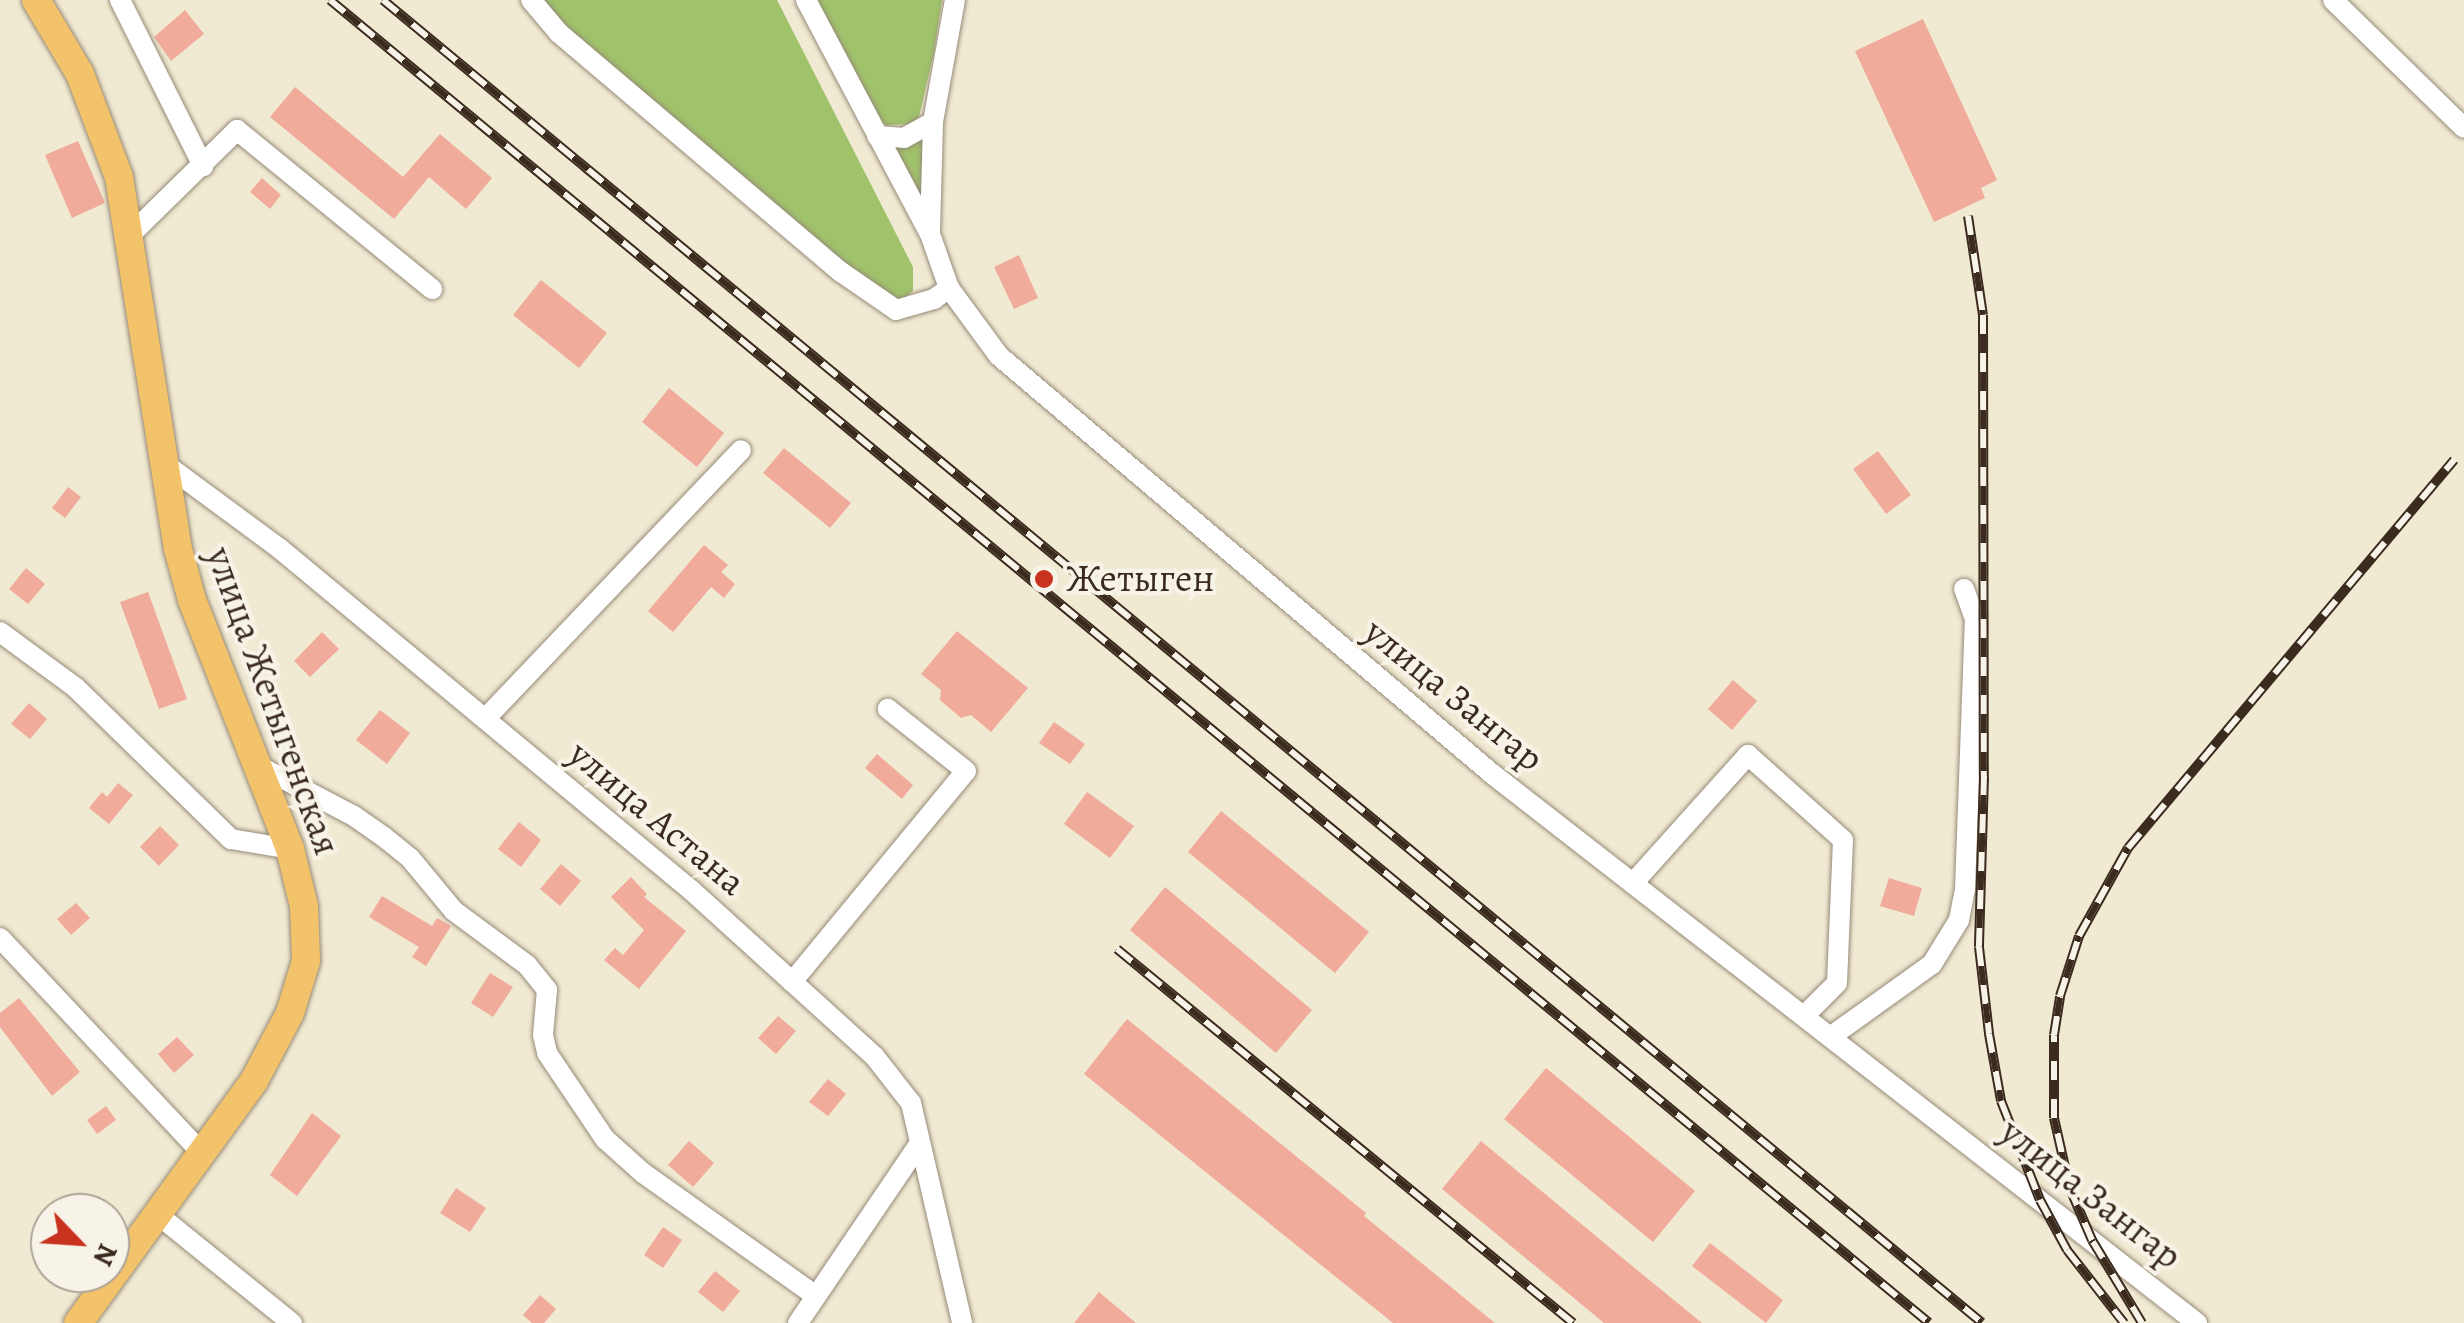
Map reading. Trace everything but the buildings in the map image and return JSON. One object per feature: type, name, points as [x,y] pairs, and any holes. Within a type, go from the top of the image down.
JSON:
[{"type":"main road","name":"улица Жетыгенская","points":[[36,0],[80,74],[118,177],[178,549],[192,600],[290,849],[304,906],[306,961],[290,1013],[254,1081],[78,1323]]},
{"type":"street","points":[[120,0],[202,166]]},
{"type":"street","points":[[532,0],[559,33],[627,91],[842,272],[896,310],[934,298],[949,288]]},
{"type":"street","name":"улица Зангар","points":[[806,0],[930,234],[949,288],[999,356],[1096,443],[1492,773],[1806,1014],[2197,1323]]},
{"type":"street","points":[[930,234],[933,122],[955,0]]},
{"type":"street","points":[[2333,0],[2464,128]]},
{"type":"street","points":[[876,136],[904,138],[933,122]]},
{"type":"street","points":[[128,237],[237,130],[432,289]]},
{"type":"street","points":[[486,720],[740,450]]},
{"type":"street","name":"улица Астана","points":[[165,464],[279,548],[692,890],[874,1056],[911,1103],[962,1323]]},
{"type":"street","points":[[1832,1035],[1932,964],[1959,920],[1965,889],[1975,618],[1964,589]]},
{"type":"street","points":[[0,632],[75,687],[231,839],[290,849]]},
{"type":"street","points":[[792,982],[966,771],[888,709]]},
{"type":"street","points":[[1634,882],[1748,755],[1843,840],[1836,983],[1806,1014]]},
{"type":"street","points":[[260,766],[354,816],[384,837],[410,858],[454,911],[527,965],[547,990],[543,1036],[547,1053],[604,1139],[644,1173],[816,1296]]},
{"type":"street","points":[[0,938],[66,1014],[202,1152]]},
{"type":"street","points":[[798,1323],[920,1143]]},
{"type":"street","points":[[156,1213],[292,1323]]},
{"type":"green space","points":[[539,0],[777,0],[913,267],[913,291],[902,300],[892,300],[848,268],[566,30]]},
{"type":"green space","points":[[816,0],[942,0],[919,117],[913,124],[887,125],[875,118]]},
{"type":"green space","points":[[926,134],[923,203],[885,141]]},
{"type":"railway","points":[[330,0],[1929,1323]]},
{"type":"railway","points":[[383,0],[1982,1323]]},
{"type":"railway","points":[[1968,216],[1983,315],[1984,776],[1979,947],[1989,1034],[2001,1101],[2040,1200],[2067,1250],[2124,1323]]},
{"type":"railway","points":[[2142,1323],[2092,1240],[2070,1189],[2054,1118],[2054,1035],[2060,996],[2079,936],[2128,848],[2454,460]]},
{"type":"railway","points":[[1117,949],[1573,1323]]},
{"type":"place","name":"Жетыген","points":[[1044,579]]}]
